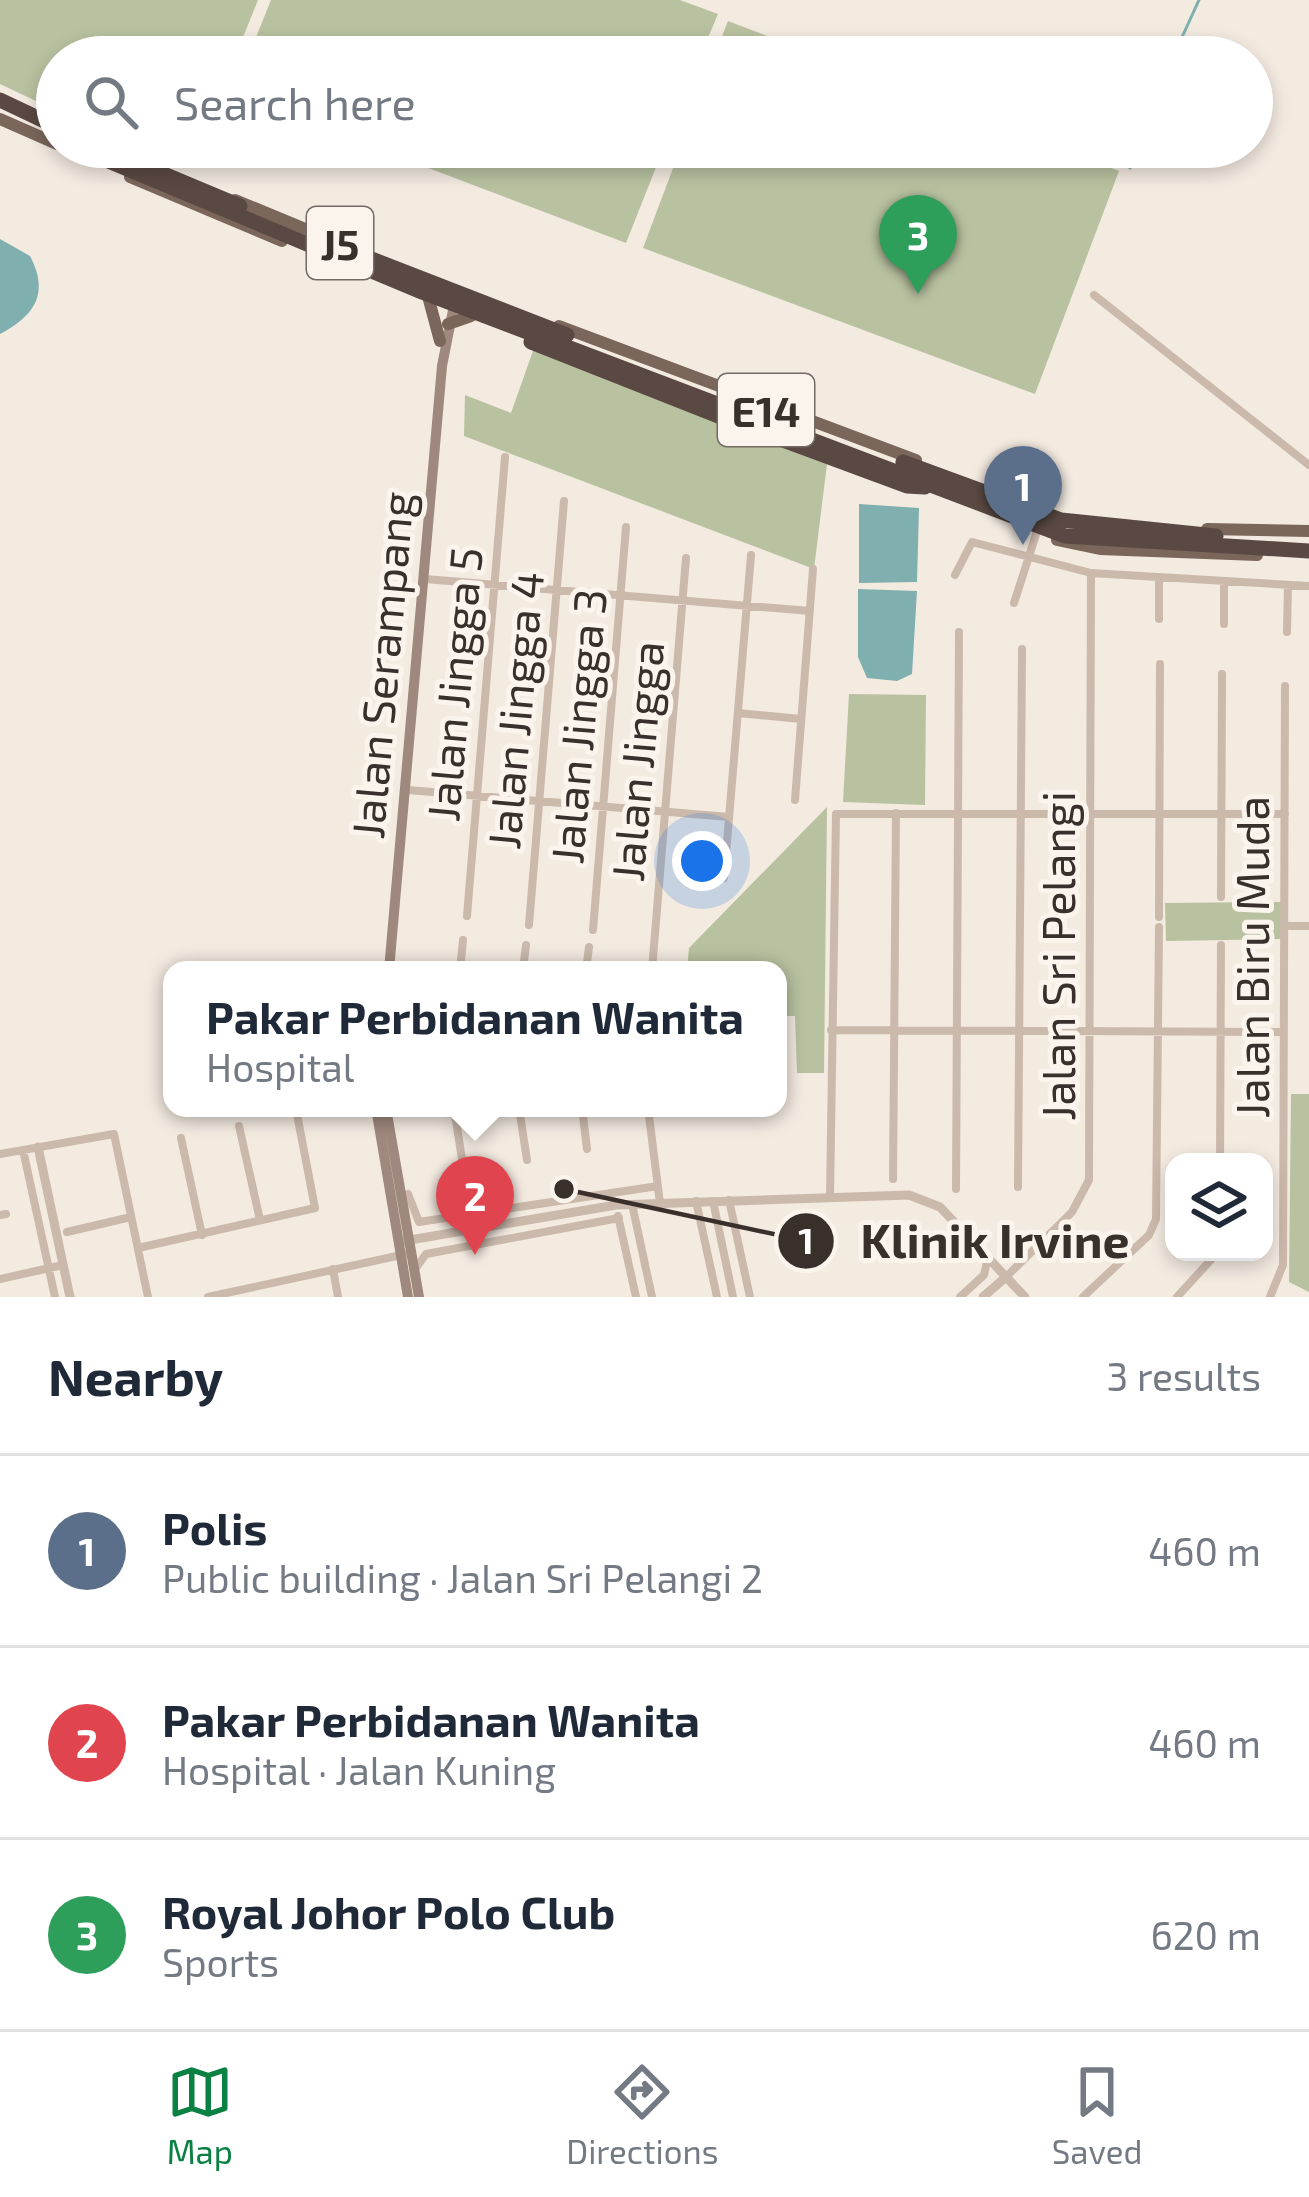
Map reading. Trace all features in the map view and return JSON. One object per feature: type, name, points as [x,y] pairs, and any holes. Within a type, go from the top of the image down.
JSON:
[{"type":"highway","points":[[0,97],[36,114]]},
{"type":"highway","points":[[0,115],[36,132]]},
{"type":"highway","name":"E14","points":[[126,168],[504,323],[1065,536],[1309,554]]},
{"type":"highway","name":"E14","points":[[150,168],[428,282],[1047,517],[1101,526],[1309,541]]},
{"type":"highway","points":[[504,323],[524,339],[596,372],[907,486],[925,487]]},
{"type":"main road","name":"J5","points":[[113,168],[220,218],[1037,532],[1100,549],[1309,554]]},
{"type":"main road","name":"J5","points":[[162,168],[453,290],[1044,509],[1094,522],[1309,531]]},
{"type":"main road","name":"Jalan Serampang","points":[[390,961],[448,324],[442,304],[453,290]]},
{"type":"main road","points":[[440,341],[442,304]]},
{"type":"main road","points":[[448,324],[471,316]]},
{"type":"main road","name":"Jalan Serampang","points":[[440,341],[442,365]]},
{"type":"main road","points":[[378,1117],[419,1297]]},
{"type":"main road","points":[[387,1117],[408,1297]]},
{"type":"street","points":[[1094,295],[1309,465]]},
{"type":"street","name":"Jalan Jingga 5","points":[[467,916],[505,457]]},
{"type":"street","name":"Jalan Jingga 4","points":[[530,925],[564,501]]},
{"type":"street","points":[[1014,603],[1044,509]]},
{"type":"street","name":"Jalan Jingga 3","points":[[593,930],[626,527]]},
{"type":"street","points":[[956,575],[972,542],[1091,573],[1309,586]]},
{"type":"street","points":[[724,878],[751,555]]},
{"type":"street","name":"Jalan Jingga","points":[[653,961],[686,558]]},
{"type":"street","points":[[795,800],[814,569]]},
{"type":"street","name":"Jalan Sri Pelangi","points":[[983,1297],[1072,1213],[1087,1187],[1091,573]]},
{"type":"street","points":[[1159,577],[1159,619]]},
{"type":"street","points":[[425,579],[810,611]]},
{"type":"street","points":[[1224,581],[1224,624]]},
{"type":"street","points":[[1287,632],[1288,585]]},
{"type":"street","points":[[956,1189],[958,632]]},
{"type":"street","points":[[1018,1187],[1022,650]]},
{"type":"street","points":[[1083,1297],[1149,1235],[1156,1220],[1160,664]]},
{"type":"street","points":[[1221,897],[1222,674]]},
{"type":"street","name":"Jalan Biru Muda","points":[[1270,1297],[1282,1265],[1285,686]]},
{"type":"street","points":[[738,713],[801,718]]},
{"type":"street","points":[[408,790],[729,817]]},
{"type":"street","points":[[830,1196],[832,819],[844,812],[1285,814]]},
{"type":"street","points":[[893,1179],[896,813]]},
{"type":"street","points":[[1285,926],[1309,926]]},
{"type":"street","points":[[461,961],[464,940]]},
{"type":"street","points":[[524,961],[526,945]]},
{"type":"street","points":[[1220,1153],[1221,945]]},
{"type":"street","points":[[587,961],[589,947]]},
{"type":"street","points":[[831,1030],[1284,1032]]},
{"type":"street","points":[[138,1248],[315,1208],[298,1117]]},
{"type":"street","points":[[455,1117],[464,1172]]},
{"type":"street","points":[[519,1117],[526,1160]]},
{"type":"street","points":[[583,1117],[587,1149]]},
{"type":"street","points":[[649,1117],[660,1203]]},
{"type":"street","points":[[239,1126],[260,1220]]},
{"type":"street","points":[[0,1154],[114,1134],[148,1297]]},
{"type":"street","points":[[181,1138],[202,1234]]},
{"type":"street","points":[[38,1147],[70,1297]]},
{"type":"street","points":[[23,1150],[55,1297]]},
{"type":"street","points":[[408,1193],[419,1222],[658,1186]]},
{"type":"street","points":[[577,1195],[579,1210]]},
{"type":"street","points":[[208,1297],[505,1223],[579,1210],[830,1196],[922,1198],[956,1225],[1025,1297]]},
{"type":"street","points":[[728,1200],[750,1297]]},
{"type":"street","points":[[696,1202],[717,1297],[733,1295],[713,1201]]},
{"type":"street","points":[[632,1204],[652,1297]]},
{"type":"street","points":[[616,1205],[636,1297]]},
{"type":"street","points":[[503,1209],[508,1239]]},
{"type":"street","points":[[67,1232],[131,1217]]},
{"type":"street","points":[[415,1271],[426,1254],[619,1219]]},
{"type":"street","points":[[956,1225],[1006,1277]]},
{"type":"street","points":[[1177,1297],[1210,1261]]},
{"type":"street","points":[[960,1297],[984,1276],[987,1262]]},
{"type":"street","points":[[0,1279],[63,1265]]},
{"type":"street","points":[[333,1269],[338,1297]]},
{"type":"green space","points":[[0,0],[258,0],[243,36],[36,36],[36,101],[0,84]]},
{"type":"green space","points":[[271,0],[680,0],[718,14],[709,36],[256,36]]},
{"type":"green space","points":[[728,21],[768,36],[722,36]]},
{"type":"green space","points":[[428,168],[656,168],[626,243]]},
{"type":"green space","points":[[673,168],[1119,171],[1035,394],[643,248]]},
{"type":"green space","points":[[534,348],[827,464],[814,569],[464,436],[465,395],[511,413]]},
{"type":"green space","points":[[849,694],[926,695],[925,805],[843,802]]},
{"type":"green space","points":[[827,807],[824,1073],[797,1073],[795,1016],[787,1016],[787,961],[688,961],[689,948]]},
{"type":"green space","points":[[1281,902],[1281,939],[1166,941],[1165,903]]},
{"type":"green space","points":[[1291,1094],[1309,1094],[1309,1292],[1289,1282]]},
{"type":"water","points":[[0,239],[30,256],[39,282],[30,311],[0,334]]},
{"type":"water","points":[[859,504],[919,508],[917,582],[859,583]]},
{"type":"water","points":[[858,589],[917,591],[912,674],[897,681],[867,678],[858,657]]},
{"type":"waterway","points":[[1183,36],[1199,0]]},
{"type":"place","name":"Royal Johor Polo Club","points":[[918,294]]},
{"type":"place","name":"Polis","points":[[1023,545]]},
{"type":"place","name":"Klinik Irvine","points":[[564,1189]]},
{"type":"place","name":"Pakar Perbidanan Wanita","points":[[475,1255]]}]
